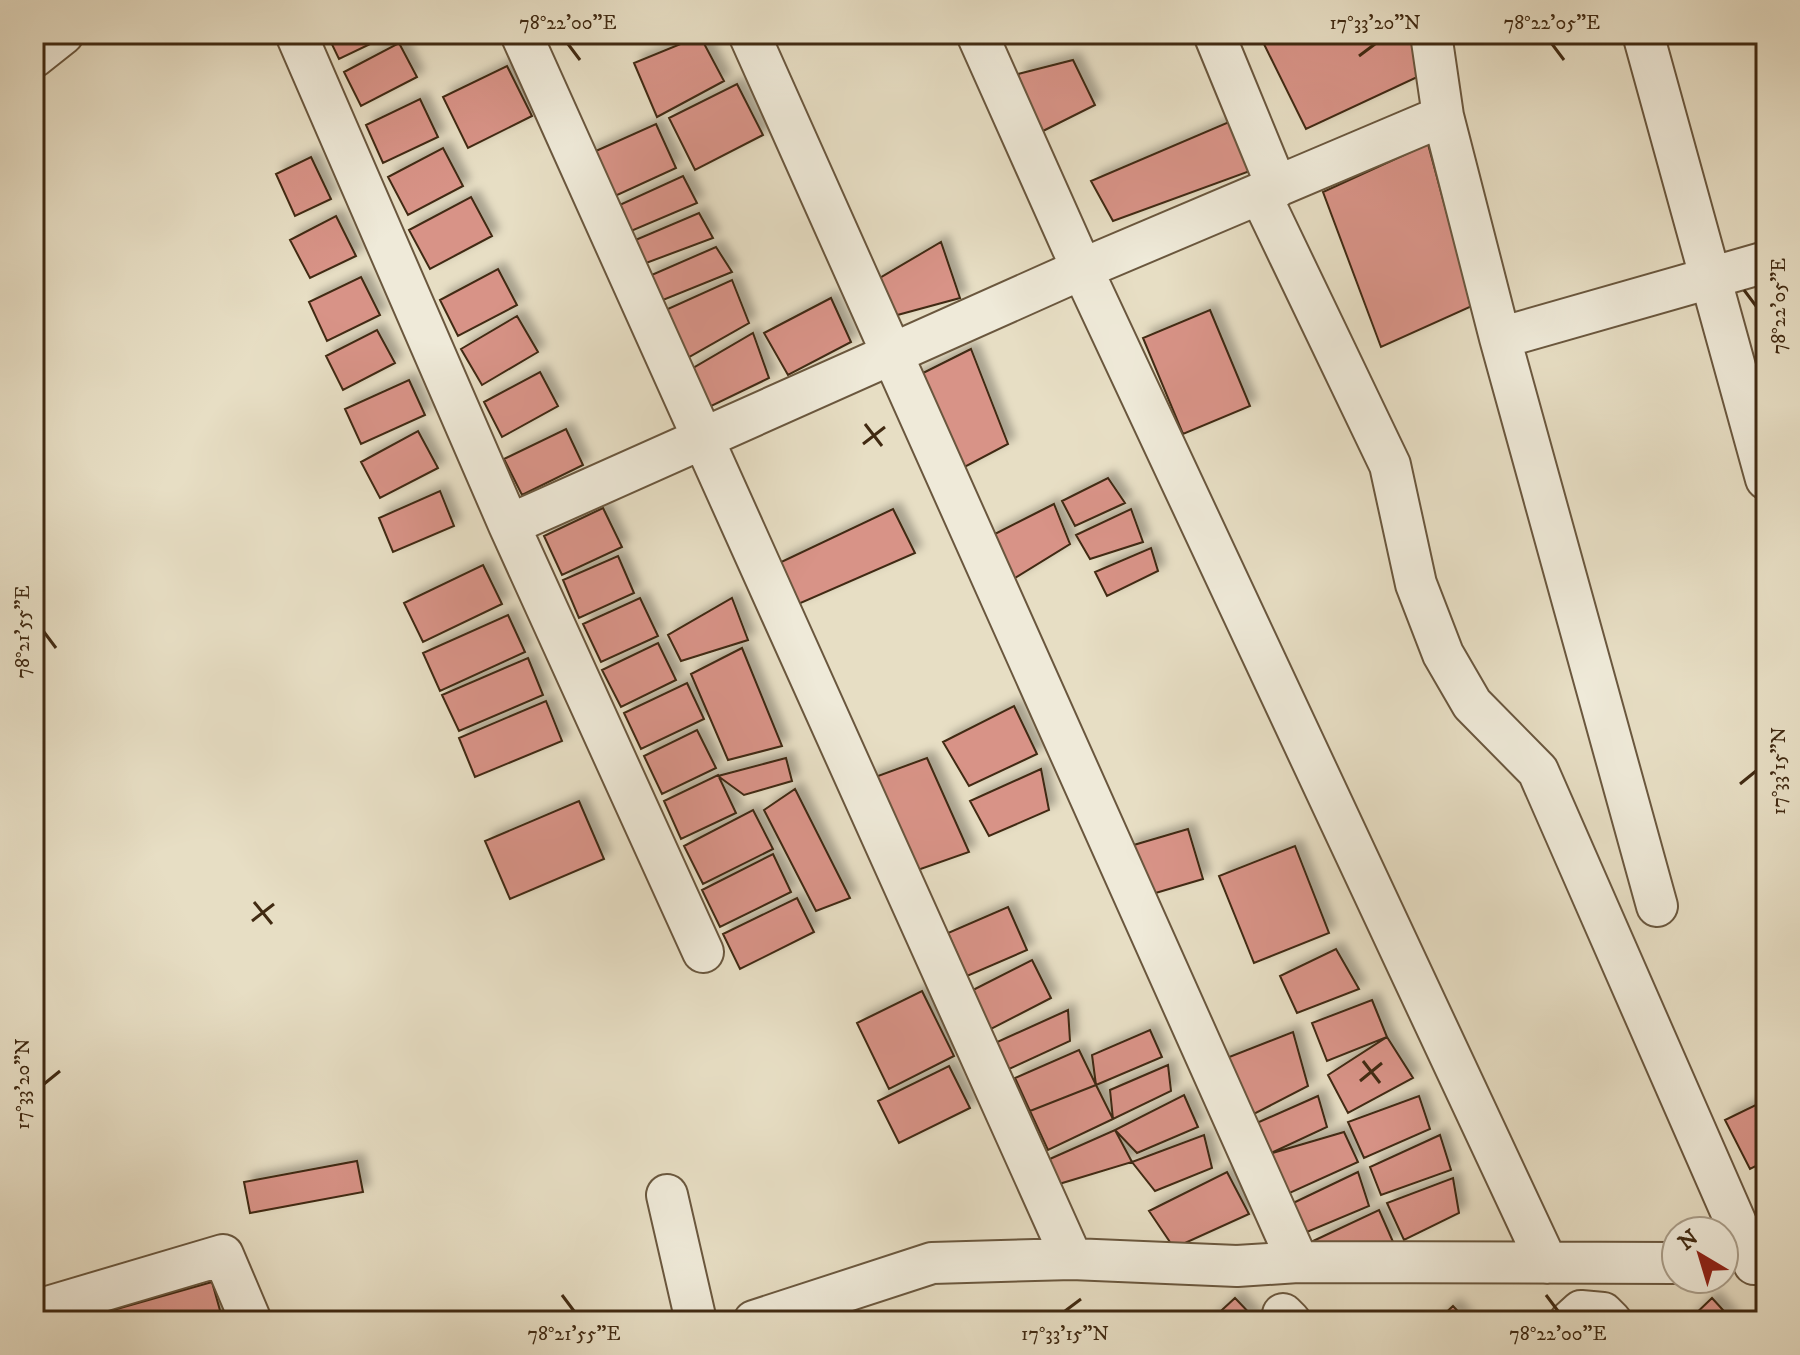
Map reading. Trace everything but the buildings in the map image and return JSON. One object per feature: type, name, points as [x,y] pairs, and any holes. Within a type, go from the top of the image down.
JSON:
[{"type":"street","points":[[34,57],[63,34]]},
{"type":"street","points":[[296,34],[509,525],[703,952]]},
{"type":"street","points":[[521,34],[1072,1259]]},
{"type":"street","points":[[749,34],[1298,1262]]},
{"type":"street","points":[[977,34],[1082,269],[1547,1263]]},
{"type":"street","points":[[1214,34],[1268,190],[1390,465],[1416,584],[1443,654],[1472,704],[1538,771],[1748,1264]]},
{"type":"street","points":[[1431,34],[1443,116],[1500,338],[1657,906]]},
{"type":"street","points":[[1643,34],[1766,479]]},
{"type":"street","points":[[509,525],[1082,269],[1443,116]]},
{"type":"street","points":[[1500,338],[1766,262]]},
{"type":"street","points":[[667,1195],[696,1321]]},
{"type":"street","points":[[37,1310],[223,1255],[251,1321]]},
{"type":"street","points":[[754,1321],[932,1263],[1072,1259],[1237,1266],[1298,1262],[1660,1263]]},
{"type":"street","points":[[1570,1321],[1581,1311],[1603,1313],[1611,1321]]}]
